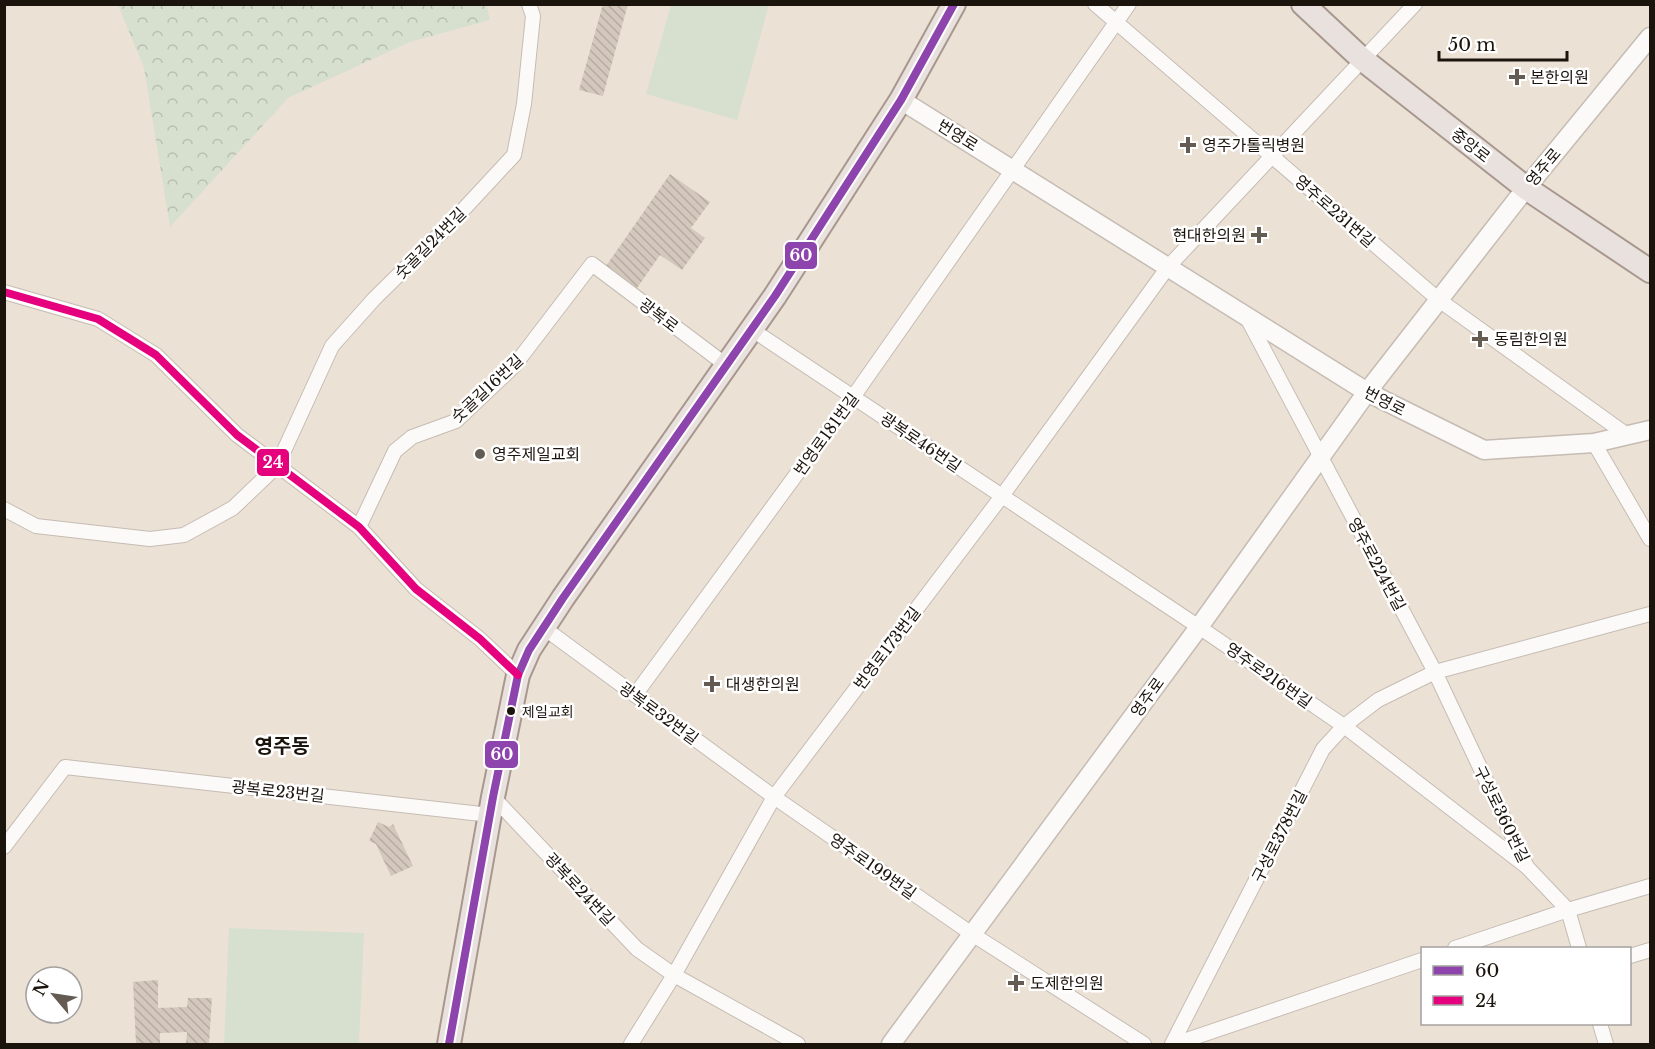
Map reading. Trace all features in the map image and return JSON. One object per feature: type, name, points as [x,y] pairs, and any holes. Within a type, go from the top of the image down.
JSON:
[{"type":"main road","points":[[449,1044],[518,675],[529,650],[775,296],[901,100],[954,4]]},
{"type":"main road","name":"중앙로","points":[[1303,4],[1362,59],[1526,188],[1650,271]]},
{"type":"street","name":"숫골길24번길","points":[[277,466],[332,346],[374,299],[450,224],[514,155],[524,104],[532,27],[533,16],[529,4]]},
{"type":"street","name":"영주로231번길","points":[[1095,4],[1439,300]]},
{"type":"street","points":[[1014,171],[1129,4]]},
{"type":"street","points":[[1168,267],[1415,4]]},
{"type":"street","name":"영주로","points":[[891,1044],[1199,627],[1367,392],[1526,188],[1650,38]]},
{"type":"street","name":"번영로","points":[[901,100],[1367,392],[1484,450],[1594,443],[1650,430]]},
{"type":"street","name":"번영로181번길","points":[[635,695],[853,397],[1014,171]]},
{"type":"street","name":"광복로","points":[[592,264],[726,365]]},
{"type":"street","name":"숫골길16번길","points":[[359,528],[395,451],[412,436],[456,421],[514,366],[592,264]]},
{"type":"street","name":"번영로173번길","points":[[631,1044],[674,975],[774,797],[1002,496],[1168,267]]},
{"type":"street","points":[[4,292],[98,319],[156,355],[237,435],[359,528],[416,590],[480,639],[518,675]]},
{"type":"street","points":[[1439,300],[1628,435]]},
{"type":"street","points":[[1246,316],[1320,457]]},
{"type":"street","name":"광복로46번길","points":[[751,329],[1002,496]]},
{"type":"street","points":[[1594,443],[1650,539]]},
{"type":"street","name":"영주로224번길","points":[[1320,457],[1435,672]]},
{"type":"street","points":[[4,509],[36,526],[150,539],[184,535],[233,508],[277,466]]},
{"type":"street","name":"영주로216번길","points":[[1002,496],[1344,726],[1527,867]]},
{"type":"street","name":"구성로378번길","points":[[1173,1044],[1323,749],[1344,726],[1378,700],[1435,672],[1650,614]]},
{"type":"street","name":"광복로32번길","points":[[544,628],[774,797]]},
{"type":"street","name":"구성로360번길","points":[[1435,672],[1527,867],[1568,910],[1579,947]]},
{"type":"street","name":"광복로23번길","points":[[4,846],[65,767],[492,806]]},
{"type":"street","name":"영주로199번길","points":[[774,797],[972,934]]},
{"type":"street","name":"광복로24번길","points":[[492,806],[637,950],[674,975],[798,1044]]},
{"type":"street","points":[[1458,947],[1568,910],[1650,886]]},
{"type":"street","points":[[972,934],[1144,1044]]},
{"type":"street","points":[[1631,955],[1650,950]]},
{"type":"street","points":[[1173,1044],[1421,960]]},
{"type":"street","points":[[1601,1025],[1606,1044]]},
{"type":"green space","points":[[486,4],[490,20],[410,42],[288,98],[170,227],[144,68],[118,5]]},
{"type":"green space","points":[[671,5],[769,5],[737,120],[646,94]]},
{"type":"green space","points":[[229,928],[364,933],[359,1044],[224,1044]]},
{"type":"building","points":[[603,4],[628,4],[603,96],[579,90]]},
{"type":"building","points":[[670,174],[710,202],[691,228],[705,238],[682,270],[660,255],[637,288],[606,266]]},
{"type":"building","points":[[378,822],[389,827],[393,824],[413,866],[391,876],[376,844],[369,841]]},
{"type":"building","points":[[158,980],[158,1008],[187,1007],[188,998],[212,998],[209,1044],[186,1044],[187,1032],[160,1033],[160,1044],[136,1044],[133,982]]},
{"type":"transit line","name":"60","points":[[449,1044],[493,797],[518,675],[529,650],[775,296],[901,100],[954,4]]},
{"type":"transit line","name":"24","points":[[4,292],[98,319],[156,355],[237,435],[359,527],[416,589],[480,639],[518,675]]},
{"type":"place","name":"본한의원","points":[[1517,77]]},
{"type":"place","name":"영주가톨릭병원","points":[[1188,145]]},
{"type":"place","name":"현대한의원","points":[[1259,235]]},
{"type":"place","name":"동림한의원","points":[[1480,339]]},
{"type":"place","name":"영주제일교회","points":[[480,454]]},
{"type":"place","name":"대생한의원","points":[[712,684]]},
{"type":"place","name":"제일교회","points":[[511,711]]},
{"type":"place","name":"도제한의원","points":[[1016,983]]},
{"type":"district","name":"영주동","points":[[282,746]]}]
